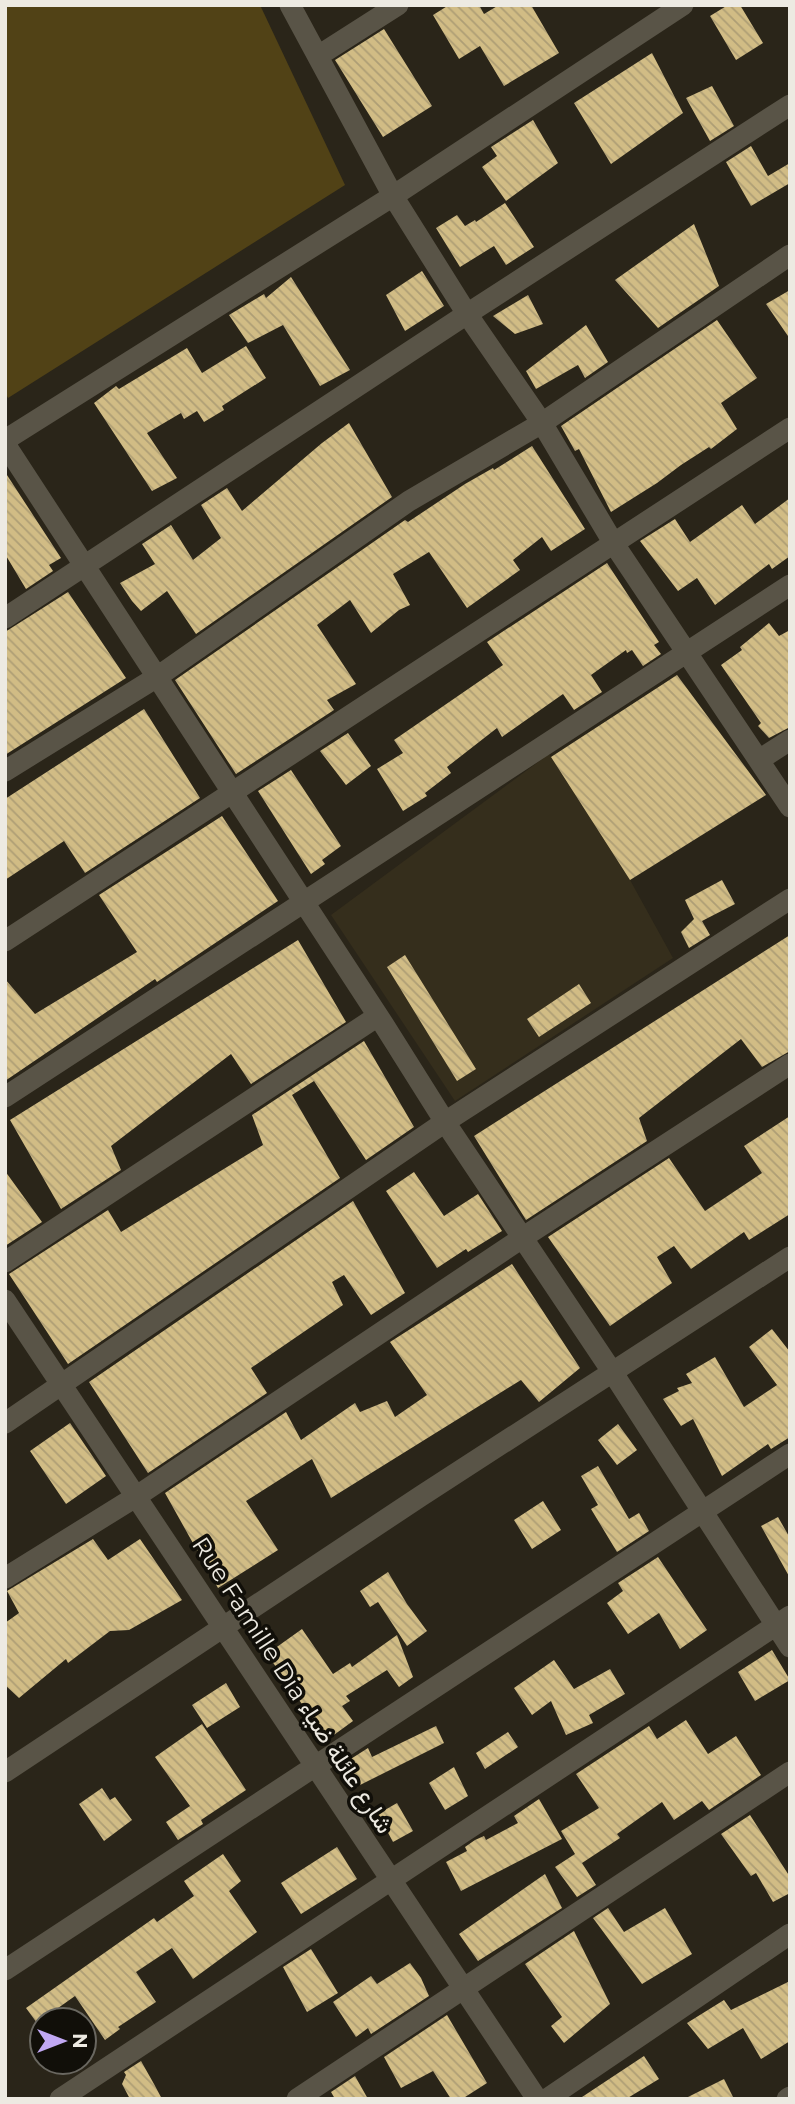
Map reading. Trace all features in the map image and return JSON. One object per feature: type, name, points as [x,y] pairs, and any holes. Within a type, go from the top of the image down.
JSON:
[{"type":"street","points":[[290,5],[393,196],[467,314],[542,423],[614,544],[790,807]]},
{"type":"street","points":[[318,57],[398,5]]},
{"type":"street","points":[[683,5],[393,196],[5,442],[379,1016],[445,1122],[702,1512],[783,1620],[790,1647]]},
{"type":"street","points":[[5,618],[790,105]]},
{"type":"street","points":[[5,772],[157,677],[408,502],[542,423],[790,255]]},
{"type":"street","points":[[5,941],[790,428]]},
{"type":"street","points":[[5,1097],[790,585]]},
{"type":"street","points":[[759,760],[790,740]]},
{"type":"street","points":[[5,1423],[445,1122],[790,899]]},
{"type":"street","points":[[5,1262],[379,1016]]},
{"type":"street","points":[[5,1578],[137,1496],[522,1238],[790,1064]]},
{"type":"street","points":[[5,1772],[421,1496],[790,1257]]},
{"type":"street","name":"Rue Famille Dia شارع عائلة ضياء","points":[[5,1300],[537,2099]]},
{"type":"street","points":[[5,1970],[790,1454]]},
{"type":"street","points":[[60,2099],[783,1620]]},
{"type":"street","points":[[297,2099],[790,1772]]},
{"type":"street","points":[[547,2099],[790,1934]]},
{"type":"shaded area","points":[[5,5],[260,5],[345,185],[8,398],[5,392]]},
{"type":"shaded area","points":[[549,754],[630,880],[673,958],[455,1101],[331,915]]},
{"type":"building","points":[[449,5],[479,5],[484,14],[499,5],[531,5],[559,53],[504,86],[480,46],[459,59],[433,15]]},
{"type":"building","points":[[728,5],[740,5],[763,43],[736,60],[710,16]]},
{"type":"building","points":[[384,29],[432,106],[383,137],[335,60]]},
{"type":"building","points":[[652,53],[683,113],[611,164],[574,103]]},
{"type":"building","points":[[712,86],[734,126],[710,141],[686,98]]},
{"type":"building","points":[[533,120],[558,163],[506,201],[482,167],[497,156],[491,147]]},
{"type":"building","points":[[751,146],[768,176],[790,163],[790,183],[751,206],[726,162]]},
{"type":"building","points":[[505,203],[534,247],[506,265],[494,246],[460,267],[436,228],[457,215],[465,226]]},
{"type":"building","points":[[694,224],[719,286],[658,328],[615,280]]},
{"type":"building","points":[[422,271],[444,306],[405,331],[386,295]]},
{"type":"building","points":[[291,277],[350,370],[320,386],[283,325],[248,343],[229,315],[264,294],[266,298]]},
{"type":"building","points":[[790,290],[790,339],[766,304]]},
{"type":"building","points":[[528,295],[543,324],[515,334],[493,316]]},
{"type":"building","points":[[717,320],[757,378],[721,403],[737,429],[711,449],[709,447],[611,512],[579,449],[575,451],[561,426]]},
{"type":"building","points":[[586,325],[608,362],[585,378],[578,365],[536,389],[526,371]]},
{"type":"building","points":[[246,346],[266,378],[222,406],[224,410],[204,422],[197,411],[184,419],[181,413],[147,433],[177,478],[152,491],[94,403],[116,386],[119,389],[187,348],[202,373]]},
{"type":"building","points":[[349,423],[392,497],[196,634],[167,591],[141,611],[132,601],[120,583],[155,564],[142,544],[171,525],[193,560],[221,538],[201,505],[227,488],[242,511]]},
{"type":"building","points":[[532,446],[585,529],[551,551],[542,537],[513,560],[520,570],[467,608],[429,552],[393,574],[410,605],[399,610],[371,633],[350,600],[317,625],[356,684],[327,700],[334,710],[236,774],[175,680],[405,520],[408,522],[465,484],[493,468],[494,470]]},
{"type":"building","points":[[5,472],[61,558],[49,565],[53,571],[26,589],[5,554]]},
{"type":"building","points":[[790,498],[790,556],[772,569],[769,564],[715,605],[697,578],[678,591],[640,541],[675,519],[690,542],[742,505],[755,524]]},
{"type":"building","points":[[607,563],[659,642],[654,645],[661,654],[643,666],[632,650],[627,653],[626,650],[591,675],[602,692],[574,710],[563,694],[502,737],[497,728],[447,767],[451,773],[425,793],[427,796],[403,811],[377,769],[403,753],[394,740],[503,665],[487,642]]},
{"type":"building","points":[[68,592],[126,678],[5,755],[5,632]]},
{"type":"building","points":[[769,623],[779,636],[790,630],[790,727],[769,738],[758,726],[761,723],[721,665],[742,650],[740,647]]},
{"type":"building","points":[[677,675],[766,795],[630,880],[551,757]]},
{"type":"building","points":[[144,709],[200,798],[85,873],[64,841],[5,880],[5,799]]},
{"type":"building","points":[[348,733],[371,766],[346,785],[320,751]]},
{"type":"building","points":[[291,770],[341,846],[322,860],[325,864],[311,874],[258,791]]},
{"type":"building","points":[[222,816],[278,901],[157,982],[155,979],[5,1081],[5,979],[35,1014],[137,952],[99,895]]},
{"type":"building","points":[[722,880],[735,904],[702,921],[710,935],[689,948],[681,932],[694,919],[685,900]]},
{"type":"building","points":[[790,935],[790,1051],[762,1067],[741,1039],[639,1118],[647,1141],[526,1220],[474,1136]]},
{"type":"building","points":[[298,940],[346,1022],[251,1084],[231,1054],[111,1146],[121,1170],[61,1209],[10,1120]]},
{"type":"building","points":[[405,955],[476,1069],[457,1081],[387,967]]},
{"type":"building","points":[[579,984],[591,1003],[539,1037],[527,1019]]},
{"type":"building","points":[[364,1041],[414,1127],[366,1160],[314,1081],[292,1095],[340,1178],[68,1364],[9,1274],[108,1210],[121,1232],[263,1145],[252,1115]]},
{"type":"building","points":[[790,1116],[790,1214],[749,1240],[744,1232],[691,1269],[674,1246],[657,1257],[672,1283],[610,1326],[548,1237],[669,1158],[705,1211],[762,1173],[744,1146]]},
{"type":"building","points":[[5,1171],[42,1222],[5,1246]]},
{"type":"building","points":[[414,1172],[444,1216],[478,1194],[502,1231],[468,1252],[466,1249],[437,1268],[386,1191]]},
{"type":"building","points":[[353,1201],[405,1293],[371,1315],[344,1275],[332,1282],[343,1305],[251,1368],[267,1393],[148,1473],[89,1382]]},
{"type":"building","points":[[512,1264],[580,1368],[539,1402],[521,1380],[331,1498],[312,1459],[246,1501],[278,1550],[218,1588],[165,1493],[286,1412],[301,1440],[355,1403],[360,1412],[387,1401],[395,1417],[427,1395],[390,1342]]},
{"type":"building","points":[[772,1329],[790,1352],[790,1437],[771,1449],[768,1444],[722,1476],[693,1419],[681,1426],[663,1399],[679,1391],[677,1388],[692,1383],[686,1374],[715,1357],[744,1407],[777,1385],[749,1347]]},
{"type":"building","points":[[70,1423],[106,1476],[66,1504],[30,1451]]},
{"type":"building","points":[[618,1424],[637,1450],[617,1465],[598,1440]]},
{"type":"building","points":[[598,1466],[629,1519],[639,1513],[649,1531],[617,1552],[591,1509],[598,1505],[581,1476]]},
{"type":"building","points":[[543,1501],[561,1530],[532,1549],[514,1520]]},
{"type":"building","points":[[778,1517],[790,1538],[790,1578],[761,1526]]},
{"type":"building","points":[[93,1539],[108,1560],[140,1539],[182,1600],[129,1630],[110,1631],[68,1663],[66,1659],[19,1698],[5,1685],[5,1623],[19,1613],[7,1591]]},
{"type":"building","points":[[658,1557],[707,1630],[680,1649],[659,1613],[628,1634],[607,1603],[623,1591],[618,1583]]},
{"type":"building","points":[[388,1572],[427,1631],[407,1646],[378,1602],[370,1607],[360,1591]]},
{"type":"building","points":[[302,1629],[333,1674],[350,1663],[352,1667],[397,1635],[413,1677],[399,1687],[387,1670],[346,1696],[350,1701],[342,1706],[353,1721],[327,1740],[267,1654]]},
{"type":"building","points":[[772,1650],[790,1680],[755,1701],[738,1672]]},
{"type":"building","points":[[554,1660],[574,1689],[610,1669],[625,1694],[589,1715],[593,1723],[566,1735],[551,1701],[532,1715],[514,1688]]},
{"type":"building","points":[[226,1683],[240,1707],[207,1728],[192,1705]]},
{"type":"building","points":[[686,1720],[708,1754],[736,1736],[761,1775],[709,1810],[702,1801],[674,1820],[662,1802],[617,1834],[620,1838],[582,1863],[596,1885],[577,1897],[555,1867],[575,1854],[561,1831],[599,1808],[576,1774],[649,1726],[657,1739]]},
{"type":"building","points":[[202,1724],[246,1790],[201,1820],[203,1824],[178,1840],[166,1822],[190,1806],[155,1757]]},
{"type":"building","points":[[436,1726],[444,1743],[358,1786],[346,1762],[368,1748],[372,1757]]},
{"type":"building","points":[[508,1732],[518,1747],[485,1769],[476,1753]]},
{"type":"building","points":[[454,1767],[468,1796],[445,1810],[429,1783]]},
{"type":"building","points":[[102,1788],[110,1800],[115,1797],[132,1820],[104,1841],[79,1804]]},
{"type":"building","points":[[539,1799],[562,1839],[461,1891],[446,1862],[467,1851],[465,1847],[475,1840],[484,1836],[486,1840],[518,1823],[514,1816]]},
{"type":"building","points":[[397,1803],[413,1831],[393,1842],[378,1814]]},
{"type":"building","points":[[750,1815],[790,1877],[790,1893],[773,1902],[756,1873],[751,1876],[721,1834]]},
{"type":"building","points":[[337,1847],[357,1879],[301,1914],[281,1883]]},
{"type":"building","points":[[223,1854],[241,1881],[229,1891],[257,1932],[193,1979],[172,1948],[136,1972],[156,2002],[118,2027],[120,2029],[105,2040],[98,2030],[98,2006],[82,2006],[75,1996],[61,2006],[29,2006],[154,1918],[157,1922],[194,1896],[184,1881]]},
{"type":"building","points":[[545,1874],[562,1908],[478,1961],[459,1934]]},
{"type":"building","points":[[608,1908],[624,1932],[665,1908],[692,1954],[642,1984],[593,1918]]},
{"type":"building","points":[[574,1931],[610,2004],[564,2043],[551,2026],[562,2017],[525,1964]]},
{"type":"building","points":[[311,1949],[338,1993],[307,2012],[283,1967]]},
{"type":"building","points":[[410,1963],[429,1996],[371,2034],[368,2028],[356,2037],[333,2002],[371,1976],[377,1984]]},
{"type":"building","points":[[790,1981],[790,2041],[761,2059],[743,2028],[708,2049],[687,2023],[724,2000],[731,2010]]},
{"type":"building","points":[[447,2015],[487,2083],[462,2099],[451,2099],[433,2071],[401,2088],[384,2057]]},
{"type":"building","points":[[644,2056],[659,2079],[626,2099],[579,2099]]},
{"type":"building","points":[[141,2061],[162,2099],[130,2099],[122,2084],[126,2075],[124,2072]]},
{"type":"building","points":[[355,2076],[368,2099],[335,2099],[331,2092]]},
{"type":"building","points":[[724,2079],[734,2099],[684,2099]]}]
